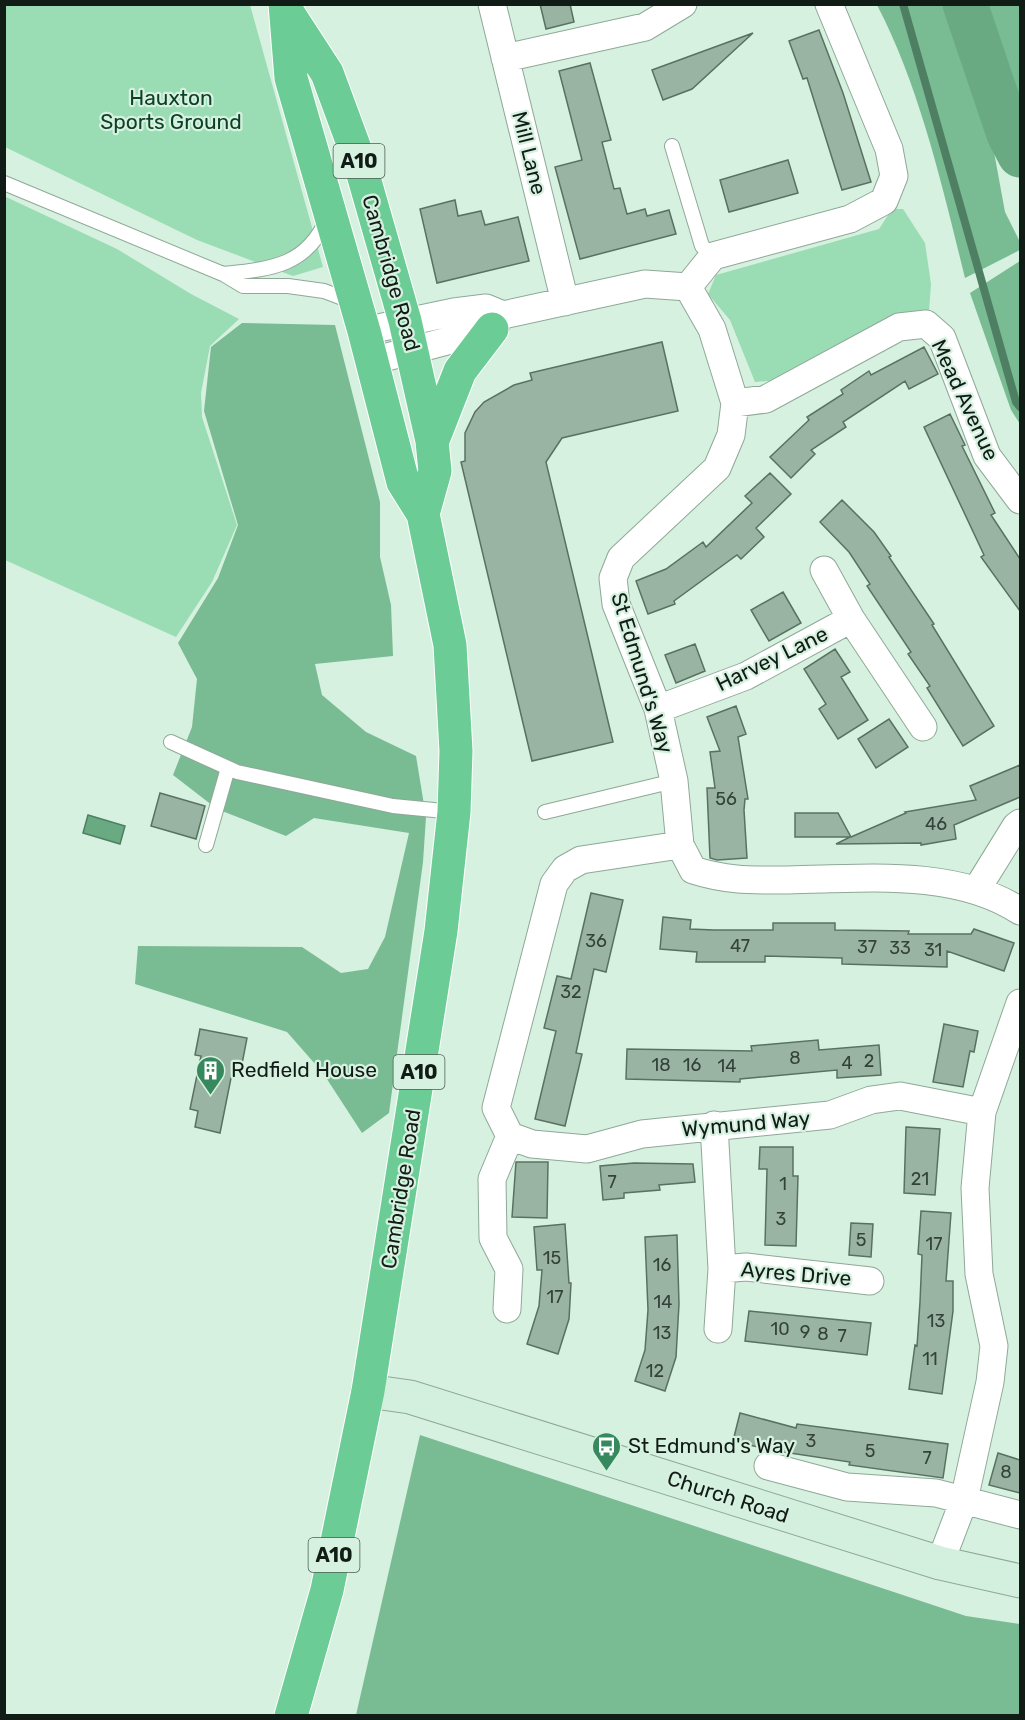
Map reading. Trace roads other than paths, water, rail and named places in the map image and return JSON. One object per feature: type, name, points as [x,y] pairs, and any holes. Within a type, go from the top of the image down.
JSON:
[{"type":"highway","name":"Cambridge Road","points":[[286,8],[291,78],[364,332],[403,482],[423,514],[450,645],[456,723],[454,812],[439,942],[368,1391],[327,1590],[291,1716]]},
{"type":"highway","name":"Cambridge Road","points":[[286,8],[327,73],[358,158],[405,321],[432,441],[435,471],[423,514]]},
{"type":"highway","points":[[432,441],[460,371],[498,322]]},
{"type":"street","name":"Mill Lane","points":[[492,4],[565,302]]},
{"type":"street","points":[[505,58],[645,27],[683,4]]},
{"type":"street","points":[[364,332],[413,352],[498,322],[565,302],[645,284],[688,287],[713,256],[850,219],[884,201],[894,176],[889,149],[829,4]]},
{"type":"street","name":"St Edmund's Way","points":[[688,287],[712,328],[735,403],[731,435],[717,468],[621,558],[613,578],[616,604],[658,709],[674,781],[680,845],[693,870],[721,880],[884,879],[977,890],[1020,911]]},
{"type":"street","points":[[364,332],[405,321],[486,308],[498,322]]},
{"type":"street","name":"Mead Avenue","points":[[735,403],[766,399],[899,327],[926,324],[942,338],[987,456],[1020,500]]},
{"type":"street","name":"Harvey Lane","points":[[824,570],[852,619],[923,727]]},
{"type":"street","name":"Harvey Lane","points":[[658,709],[746,676],[852,619]]},
{"type":"street","points":[[977,890],[1020,823]]},
{"type":"street","points":[[507,1309],[509,1269],[493,1238],[492,1179],[510,1136],[496,1108],[554,884],[565,869],[581,860],[680,845]]},
{"type":"street","points":[[940,1563],[964,1500],[990,1382],[994,1346],[979,1274],[975,1188],[982,1112],[1020,1003]]},
{"type":"street","name":"Wymund Way","points":[[510,1136],[532,1144],[586,1149],[642,1134],[714,1125],[788,1122],[831,1115],[871,1100],[900,1096],[982,1112]]},
{"type":"street","name":"Ayres Drive","points":[[714,1125],[722,1269],[718,1329]]},
{"type":"street","name":"Ayres Drive","points":[[722,1269],[746,1267],[870,1281]]},
{"type":"street","name":"Church Road","points":[[368,1391],[419,1400],[940,1563],[1020,1581]]},
{"type":"street","points":[[768,1466],[847,1487],[936,1493],[1020,1515]]},
{"type":"lane","points":[[672,146],[702,246],[713,256]]},
{"type":"lane","points":[[4,183],[223,274],[243,286],[288,286],[324,291],[364,332]]},
{"type":"lane","points":[[223,274],[275,268],[300,255],[310,248],[320,235],[330,211]]},
{"type":"lane","points":[[171,741],[228,768],[393,806],[454,812]]},
{"type":"lane","points":[[206,845],[228,768]]},
{"type":"lane","points":[[544,812],[674,781]]},
{"type":"waterway","points":[[903,4],[1016,402],[1020,407]]},
{"type":"waterway","points":[[965,4],[1009,134],[1020,155]]},
{"type":"place","name":"Redfield House","points":[[210,1096]]},
{"type":"place","name":"St Edmund's Way","points":[[607,1472]]},
{"type":"park label","name":"Hauxton Sports Ground","points":[[171,110]]}]
